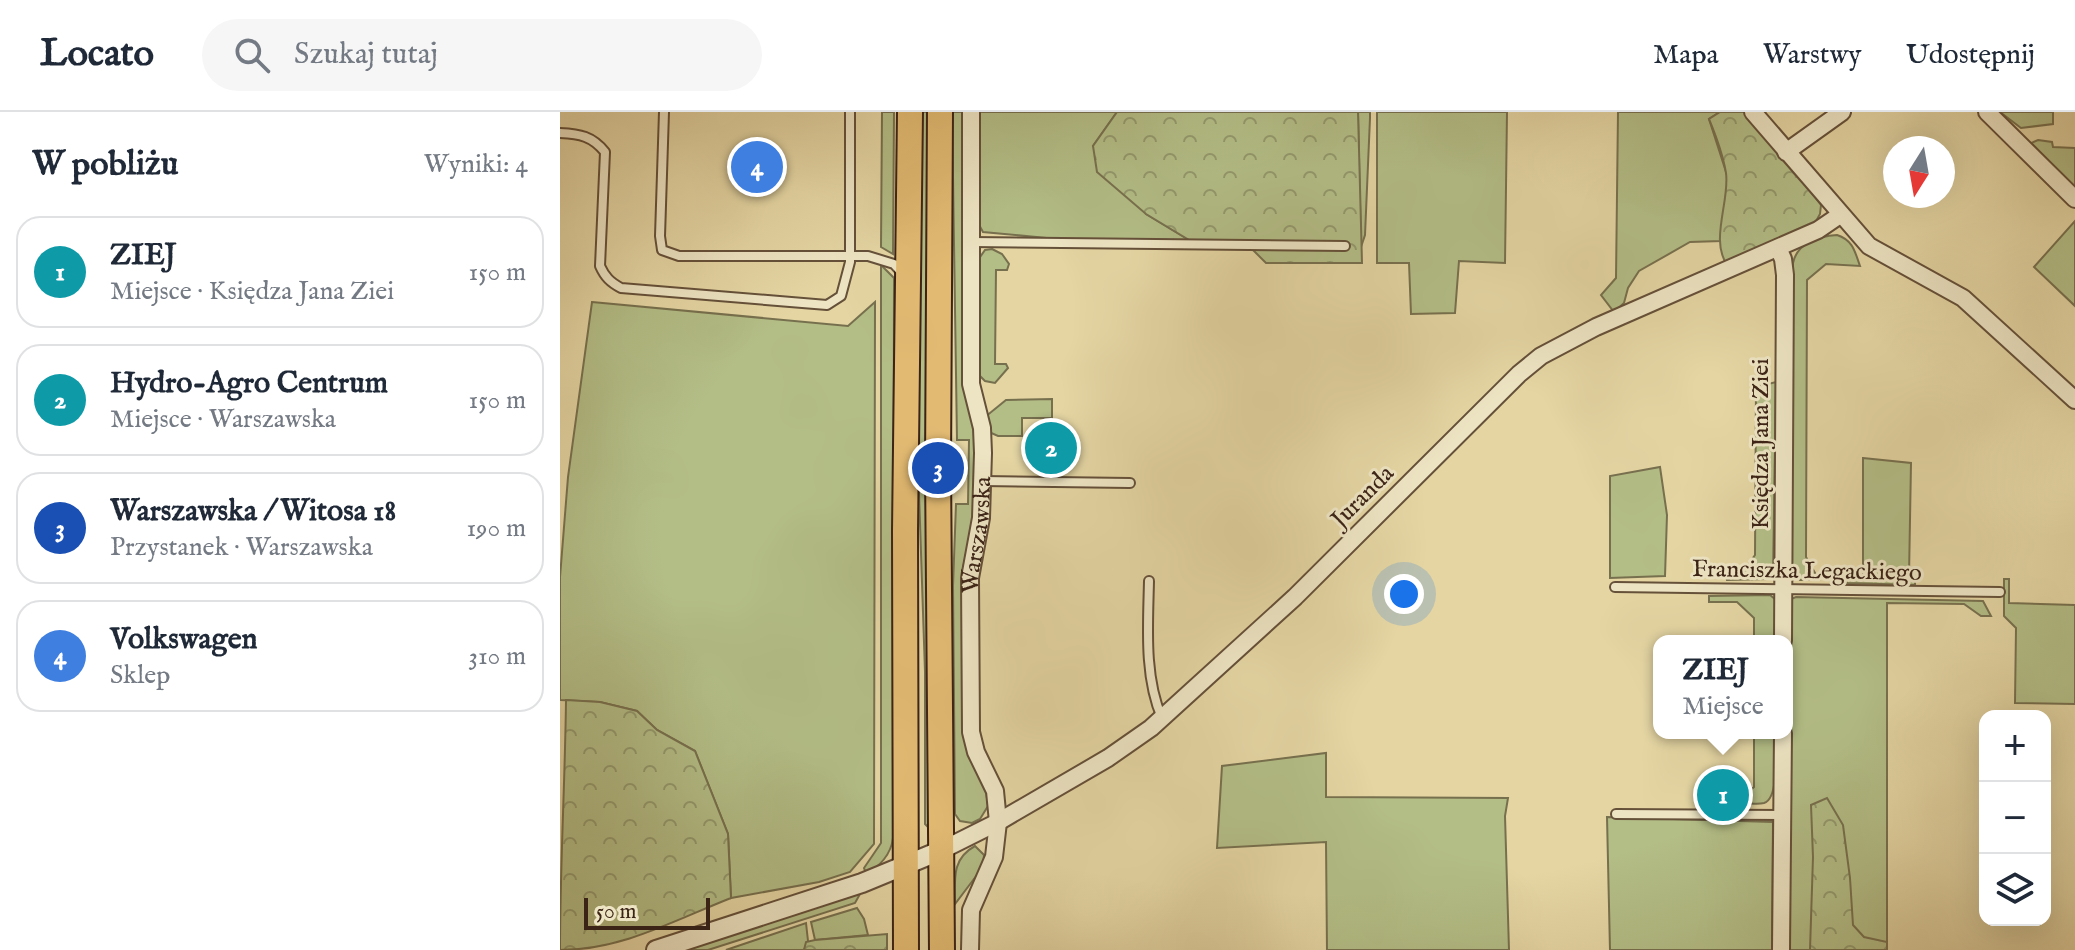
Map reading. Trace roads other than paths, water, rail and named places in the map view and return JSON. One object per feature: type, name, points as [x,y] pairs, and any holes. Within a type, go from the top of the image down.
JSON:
[{"type":"main road","points":[[906,950],[905,531],[910,112]]},
{"type":"main road","name":"Warszawska","points":[[940,112],[938,483],[942,950]]},
{"type":"street","name":"Warszawska","points":[[970,950],[971,910],[994,857],[998,822],[995,791],[976,752],[971,732],[970,578],[981,518],[983,481],[982,428],[971,384],[971,112]]},
{"type":"street","points":[[1753,112],[1860,238],[1877,252],[1942,284],[1963,298],[2075,400]]},
{"type":"street","points":[[1786,152],[1842,112]]},
{"type":"street","points":[[1987,112],[2075,199]]},
{"type":"street","name":"Juranda","points":[[942,850],[998,822],[1119,751],[1162,719],[1295,597],[1519,374],[1541,356],[1596,327],[1818,230],[1840,215]]},
{"type":"street","name":"Księdza Jana Ziei","points":[[1778,248],[1785,275],[1783,635]]},
{"type":"street","points":[[1781,950],[1783,739]]},
{"type":"street","points":[[656,950],[906,866],[942,850]]},
{"type":"lane","points":[[664,112],[662,250],[679,256],[850,256],[886,261],[909,281]]},
{"type":"lane","points":[[560,133],[588,137],[605,152],[600,266],[604,276],[621,288],[827,305],[841,296],[850,256],[850,112]]},
{"type":"lane","points":[[971,242],[1345,246]]},
{"type":"lane","points":[[983,481],[1130,483]]},
{"type":"lane","points":[[1149,581],[1151,674],[1162,719]]},
{"type":"lane","name":"Franciszka Legackiego","points":[[1615,587],[2000,592]]},
{"type":"lane","points":[[1616,814],[1782,815]]},
{"type":"place","name":"Volkswagen","points":[[757,167]]},
{"type":"place","name":"Hydro-Agro Centrum","points":[[1051,448]]},
{"type":"place","name":"Warszawska / Witosa 18","points":[[938,468]]},
{"type":"place","name":"ZIEJ","points":[[1723,795]]}]
